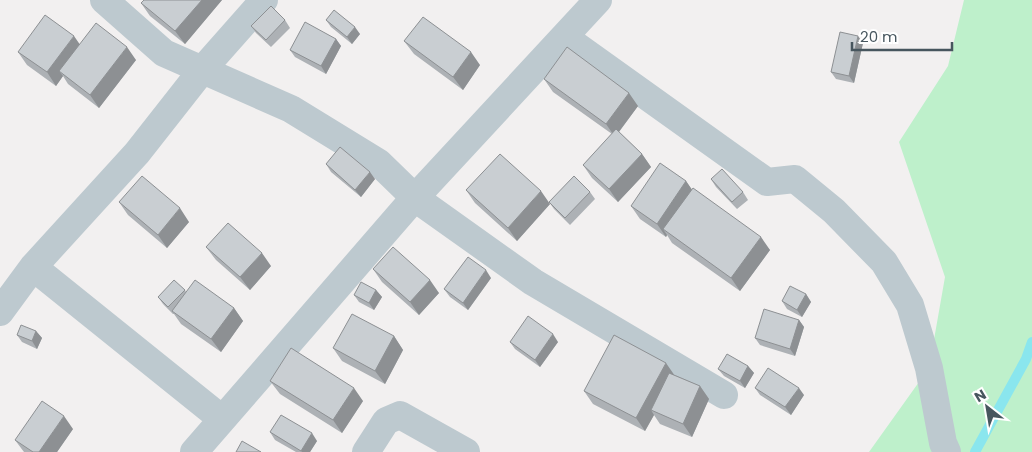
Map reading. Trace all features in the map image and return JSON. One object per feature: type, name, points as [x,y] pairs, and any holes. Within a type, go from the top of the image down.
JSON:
[{"type":"street","points":[[104,0],[164,52],[292,109],[379,163],[415,198],[533,282],[724,395]]},
{"type":"street","points":[[0,312],[33,267],[137,153],[203,70],[264,0]]},
{"type":"street","points":[[194,452],[415,198],[598,0]]},
{"type":"street","points":[[564,37],[767,182],[795,179],[834,212],[884,262],[910,304],[929,368],[947,452]]},
{"type":"street","points":[[33,267],[222,419]]},
{"type":"street","points":[[366,452],[386,421],[400,415],[466,452]]},
{"type":"green space","points":[[964,0],[1032,0],[1032,452],[869,452],[929,368],[945,277],[899,142],[948,66]]},
{"type":"building","points":[[144,0],[202,0],[175,31],[141,3]]},
{"type":"building","points":[[271,6],[285,20],[266,40],[251,26]]},
{"type":"building","points":[[334,10],[355,27],[347,37],[326,20]]},
{"type":"building","points":[[45,15],[74,36],[47,72],[18,52]]},
{"type":"building","points":[[423,17],[471,52],[453,77],[404,41]]},
{"type":"building","points":[[305,22],[336,39],[321,66],[290,50]]},
{"type":"building","points":[[96,23],[127,47],[90,95],[59,71]]},
{"type":"building","points":[[840,32],[858,36],[849,76],[831,72]]},
{"type":"building","points":[[567,47],[629,93],[606,124],[544,79]]},
{"type":"building","points":[[616,129],[642,154],[609,189],[583,165]]},
{"type":"building","points":[[340,147],[370,172],[355,190],[326,164]]},
{"type":"building","points":[[500,154],[541,191],[508,228],[466,190]]},
{"type":"building","points":[[660,163],[686,181],[657,224],[631,206]]},
{"type":"building","points":[[722,169],[743,192],[732,202],[711,179]]},
{"type":"building","points":[[142,176],[180,208],[158,235],[119,202]]},
{"type":"building","points":[[574,176],[590,192],[565,218],[549,202]]},
{"type":"building","points":[[693,188],[761,237],[731,278],[663,229]]},
{"type":"building","points":[[228,223],[262,253],[240,277],[206,247]]},
{"type":"building","points":[[393,247],[430,280],[410,302],[373,269]]},
{"type":"building","points":[[468,257],[486,270],[463,303],[444,289]]},
{"type":"building","points":[[174,280],[185,290],[168,307],[158,297]]},
{"type":"building","points":[[195,280],[234,308],[211,339],[172,311]]},
{"type":"building","points":[[361,282],[376,290],[369,303],[354,295]]},
{"type":"building","points":[[790,286],[806,294],[797,310],[782,301]]},
{"type":"building","points":[[764,309],[799,320],[790,349],[755,338]]},
{"type":"building","points":[[352,314],[394,336],[375,371],[333,348]]},
{"type":"building","points":[[528,316],[553,334],[535,360],[510,342]]},
{"type":"building","points":[[21,325],[36,331],[32,341],[17,335]]},
{"type":"building","points":[[614,335],[666,363],[636,418],[584,391]]},
{"type":"building","points":[[291,348],[354,388],[333,420],[270,381]]},
{"type":"building","points":[[727,354],[748,366],[740,381],[718,369]]},
{"type":"building","points":[[768,368],[799,388],[785,407],[755,388]]},
{"type":"building","points":[[669,373],[700,386],[683,424],[651,410]]},
{"type":"building","points":[[42,401],[64,416],[39,452],[33,452],[15,440]]},
{"type":"building","points":[[281,415],[312,433],[301,451],[270,432]]},
{"type":"building","points":[[242,441],[261,452],[236,452]]},
{"type":"waterway","points":[[975,452],[1026,359],[1032,342]]}]
